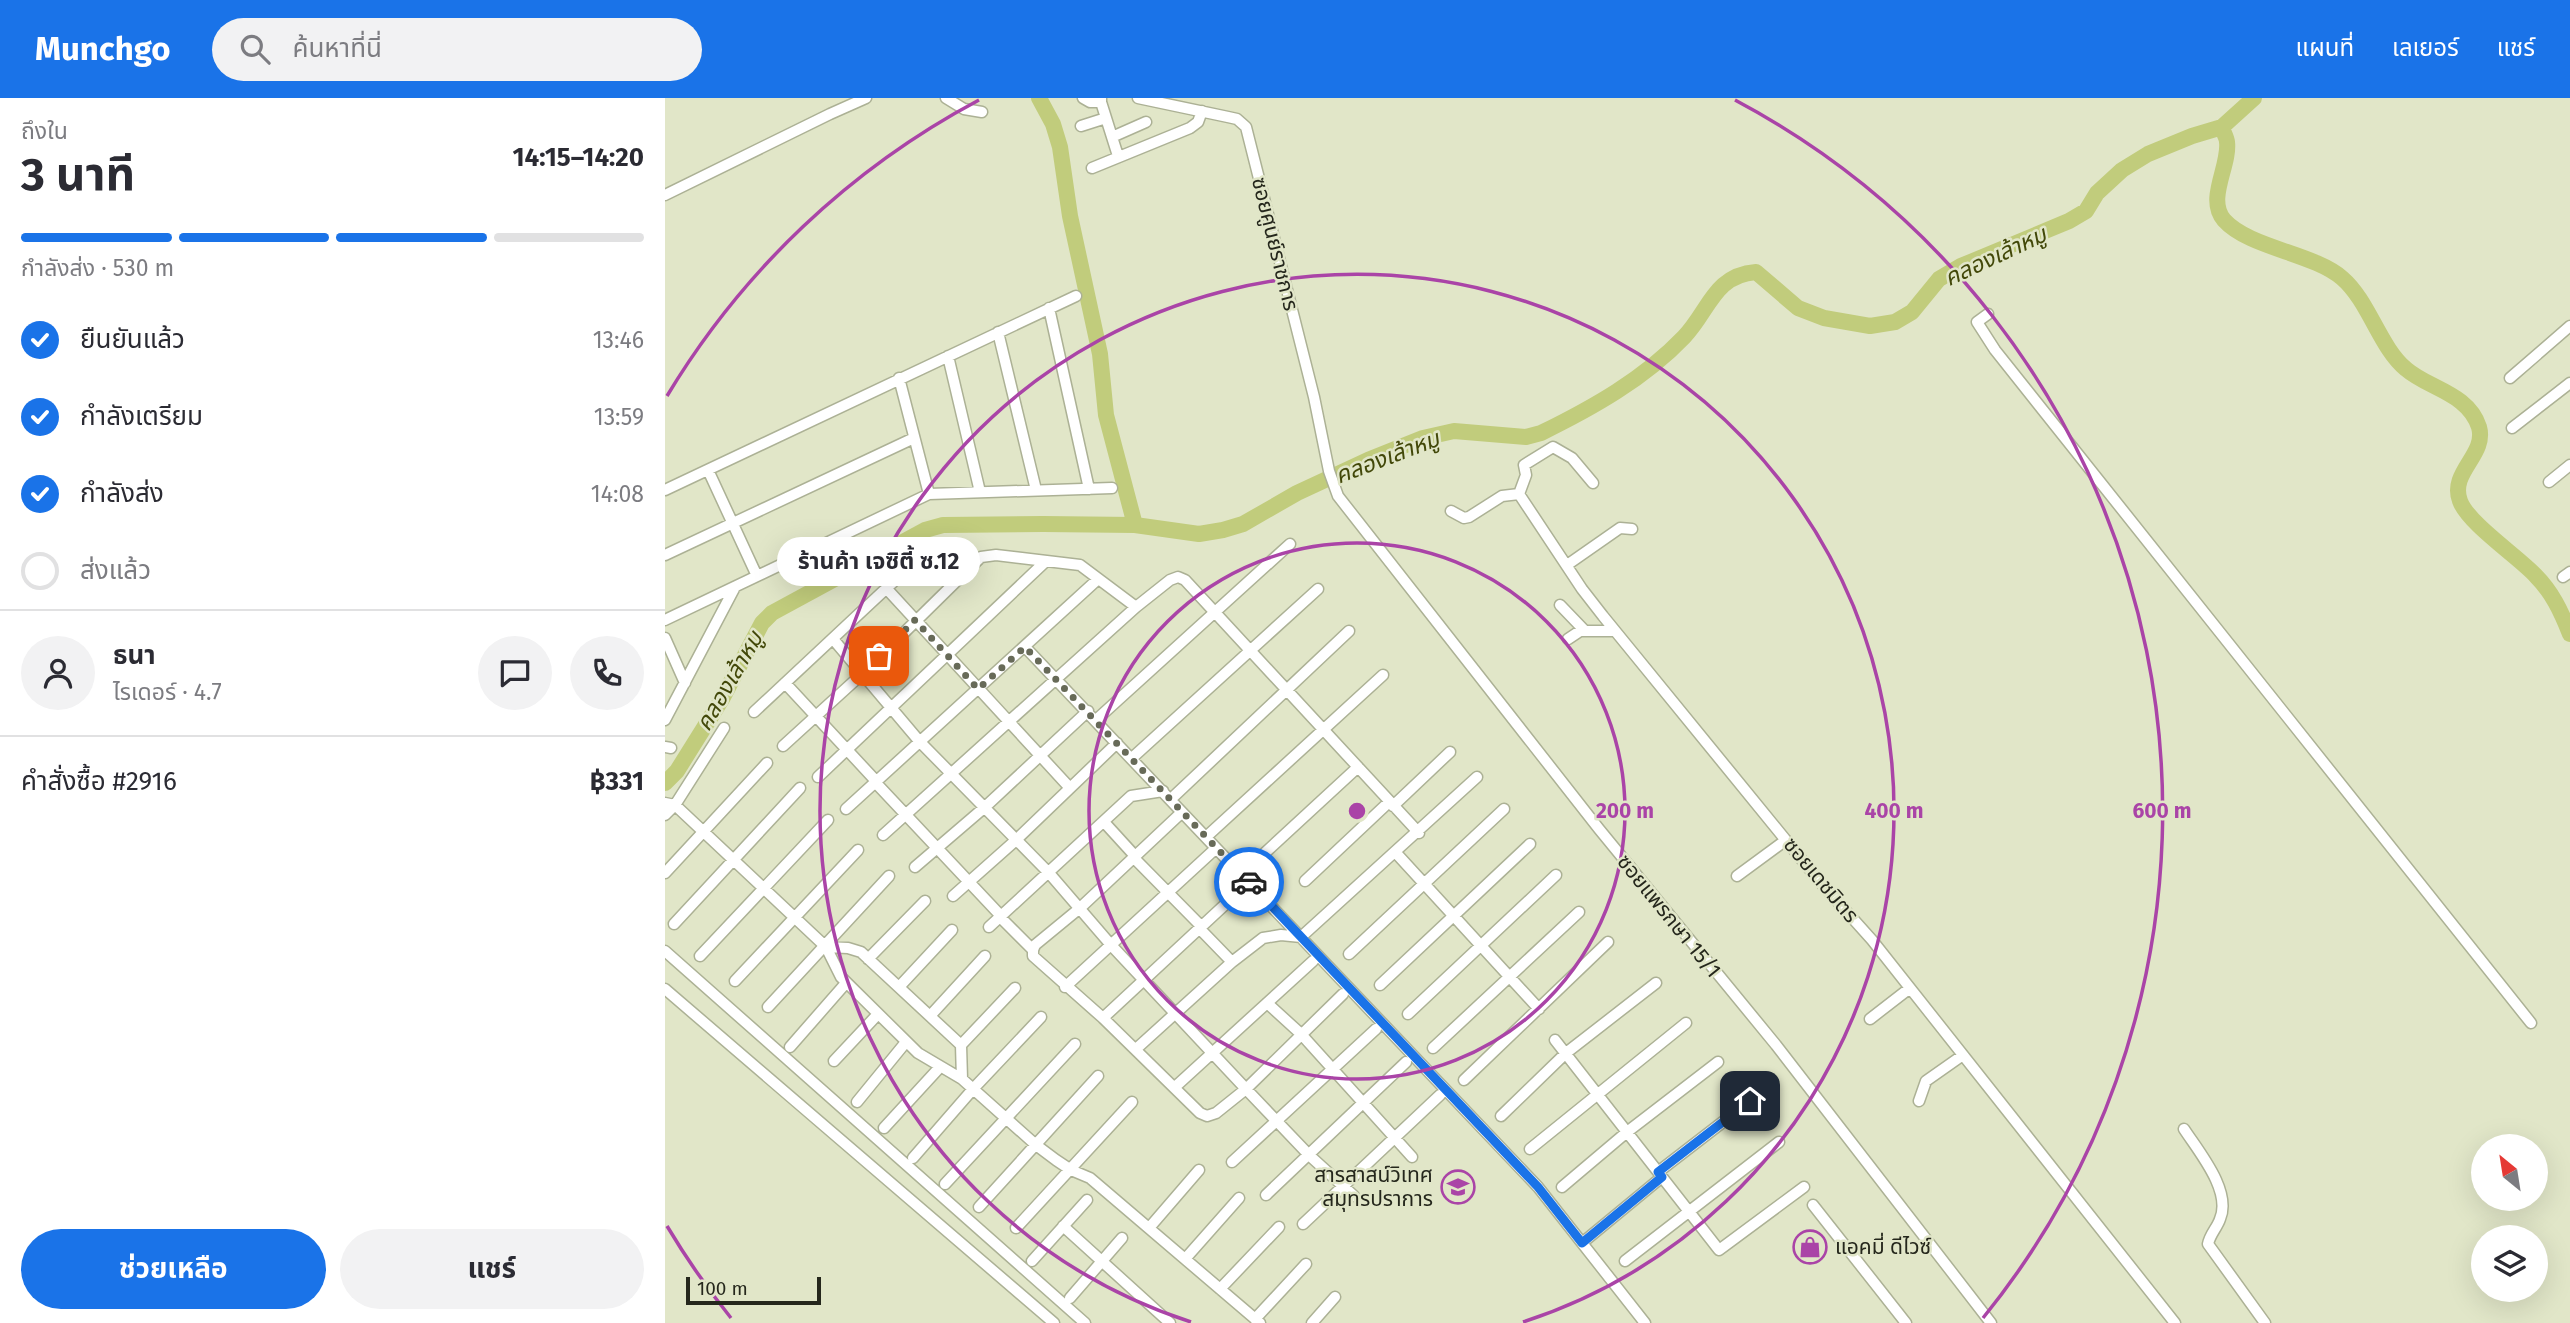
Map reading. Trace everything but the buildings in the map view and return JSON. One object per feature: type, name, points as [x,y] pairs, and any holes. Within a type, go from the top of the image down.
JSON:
[{"type":"street","points":[[665,195],[866,98]]},
{"type":"street","points":[[946,98],[964,109],[982,112]]},
{"type":"street","points":[[1083,98],[1090,102],[1101,100],[1118,156]]},
{"type":"street","name":"ซอยศูนย์ราชการ","points":[[1138,98],[1237,120],[1246,127],[1314,397],[1329,471]]},
{"type":"street","points":[[1092,168],[1190,128],[1198,122],[1202,111]]},
{"type":"street","points":[[1081,126],[1106,118]]},
{"type":"street","points":[[1112,137],[1146,122]]},
{"type":"street","points":[[665,490],[1076,296]]},
{"type":"street","points":[[1049,308],[1089,489]]},
{"type":"street","points":[[1988,314],[1977,322],[1995,350],[2531,1023]]},
{"type":"street","points":[[2510,378],[2570,326]]},
{"type":"street","points":[[998,332],[1036,490]]},
{"type":"street","points":[[948,356],[980,492]]},
{"type":"street","points":[[899,378],[929,494]]},
{"type":"street","points":[[2512,428],[2570,383]]},
{"type":"street","points":[[665,555],[915,438]]},
{"type":"street","points":[[1451,510],[1464,518],[1469,517],[1503,496],[1519,494],[1526,475],[1524,465],[1553,446],[1572,458],[1593,483]]},
{"type":"street","points":[[2549,482],[2570,465]]},
{"type":"street","points":[[708,470],[757,576]]},
{"type":"street","name":"ซอยแพรกษา 15/1","points":[[1329,471],[1338,496],[1607,840],[1776,1045],[1991,1323]]},
{"type":"street","points":[[665,620],[929,494],[1112,488]]},
{"type":"street","name":"ซอยเดชมิตร","points":[[1519,494],[1615,631],[1820,882],[1873,940],[2175,1323]]},
{"type":"street","points":[[1567,565],[1620,528],[1632,529]]},
{"type":"street","points":[[1096,720],[1290,544]]},
{"type":"street","points":[[754,712],[922,555]]},
{"type":"street","points":[[783,746],[862,674],[981,557],[996,555],[1080,565],[1136,607]]},
{"type":"street","points":[[818,777],[1046,561]]},
{"type":"street","points":[[883,835],[1136,607],[1170,580],[1178,577],[1185,580],[1419,833]]},
{"type":"street","points":[[846,808],[1097,580]]},
{"type":"street","points":[[886,588],[1070,788]]},
{"type":"street","points":[[665,720],[734,589]]},
{"type":"street","points":[[1132,758],[1318,589]]},
{"type":"street","points":[[1560,605],[1585,631]]},
{"type":"street","points":[[1171,799],[1349,631]]},
{"type":"street","points":[[1568,639],[1585,631],[1615,631]]},
{"type":"street","points":[[665,638],[685,683]]},
{"type":"street","points":[[833,639],[890,709],[1049,873],[1143,980],[1310,1156],[1354,1196]]},
{"type":"street","points":[[1025,647],[1538,1187],[1645,1323]]},
{"type":"street","points":[[1206,837],[1383,675]]},
{"type":"street","points":[[785,683],[1033,950]]},
{"type":"street","points":[[915,867],[985,807],[1087,711]]},
{"type":"street","points":[[665,815],[724,728]]},
{"type":"street","points":[[953,896],[1117,743]]},
{"type":"street","points":[[1305,881],[1450,752]]},
{"type":"street","points":[[665,873],[767,763]]},
{"type":"street","points":[[1242,874],[1358,767]]},
{"type":"street","points":[[1136,1049],[1263,938],[1281,935],[1301,937],[1419,833],[1477,777]]},
{"type":"street","points":[[674,924],[800,789]]},
{"type":"street","points":[[989,927],[1131,796],[1163,791]]},
{"type":"street","points":[[670,804],[826,947],[838,974],[906,1042],[940,1067],[962,1079],[1036,1145],[1070,1170],[1090,1178],[1257,1321],[1306,1264]]},
{"type":"street","points":[[1349,954],[1504,809]]},
{"type":"street","points":[[1179,815],[1080,908],[1035,945],[1033,956],[1207,1116],[1216,1113],[1246,1089],[1343,994]]},
{"type":"street","points":[[700,956],[828,820]]},
{"type":"street","points":[[1104,822],[1233,962]]},
{"type":"street","points":[[1737,876],[1786,840]]},
{"type":"street","points":[[1380,985],[1529,844]]},
{"type":"street","points":[[735,981],[858,850]]},
{"type":"street","points":[[1065,987],[1213,851]]},
{"type":"street","points":[[1396,853],[1539,1009]]},
{"type":"street","points":[[1408,1014],[1556,875]]},
{"type":"street","points":[[768,1007],[890,876]]},
{"type":"street","points":[[1103,1018],[1245,886]]},
{"type":"street","points":[[868,959],[925,901]]},
{"type":"street","points":[[1433,1048],[1579,912]]},
{"type":"street","points":[[899,987],[952,930]]},
{"type":"street","points":[[1464,1080],[1608,943]]},
{"type":"street","points":[[826,947],[856,949],[961,1045]]},
{"type":"street","points":[[665,951],[1085,1323]]},
{"type":"street","points":[[930,1016],[985,956]]},
{"type":"street","points":[[1175,1087],[1313,961]]},
{"type":"street","points":[[790,1047],[846,983]]},
{"type":"street","points":[[1501,1116],[1566,1053],[1655,983]]},
{"type":"street","points":[[962,1079],[961,1045],[1015,988]]},
{"type":"street","points":[[1870,1019],[1910,988]]},
{"type":"street","points":[[665,989],[1054,1323]]},
{"type":"street","points":[[1268,1003],[1333,1068],[1412,1157]]},
{"type":"street","points":[[834,1061],[878,1014]]},
{"type":"street","points":[[913,1158],[1041,1017]]},
{"type":"street","points":[[1530,1149],[1686,1023]]},
{"type":"street","points":[[1232,1162],[1376,1029]]},
{"type":"street","points":[[1555,1040],[1719,1250],[1804,1187]]},
{"type":"street","points":[[856,1102],[906,1042]]},
{"type":"street","points":[[945,1184],[1075,1044]]},
{"type":"street","points":[[1919,1101],[1926,1081],[1962,1055]]},
{"type":"street","points":[[1266,1195],[1406,1062]]},
{"type":"street","points":[[1562,1187],[1627,1132],[1718,1062]]},
{"type":"street","points":[[884,1128],[940,1067]]},
{"type":"street","points":[[979,1207],[1098,1076]]},
{"type":"street","points":[[1303,1224],[1440,1095]]},
{"type":"street","points":[[1582,1243],[1660,1174],[1750,1101]]},
{"type":"street","points":[[1016,1228],[1132,1102]]},
{"type":"street","points":[[2184,1129],[2214,1176],[2223,1201],[2221,1219],[2208,1244],[2265,1323]]},
{"type":"street","points":[[1625,1261],[1779,1142]]},
{"type":"street","points":[[1149,1228],[1199,1170]]},
{"type":"street","points":[[1185,1259],[1239,1198]]},
{"type":"street","points":[[1032,1261],[1087,1200]]},
{"type":"street","points":[[1813,1205],[1906,1323]]},
{"type":"street","points":[[1063,1226],[1170,1323]]},
{"type":"street","points":[[1220,1289],[1279,1227]]},
{"type":"street","points":[[1070,1298],[1122,1238]]},
{"type":"street","points":[[1312,1323],[1335,1297]]},
{"type":"waterway","points":[[1039,98],[1053,124],[1060,147],[1070,216],[1100,354],[1106,415],[1135,525]]},
{"type":"waterway","name":"คลองเล้าหมู","points":[[665,783],[677,771],[722,699],[762,623],[772,613],[925,530],[943,525],[1135,525],[1199,534],[1243,524],[1297,493],[1423,438],[1454,431],[1526,437],[1541,433],[1598,403],[1652,366],[1693,327],[1721,287],[1742,275],[1756,272],[1798,308],[1824,318],[1870,326],[1895,322],[1912,312],[1939,279],[1961,266],[2069,221],[2086,211],[2097,193],[2122,170],[2148,154],[2222,127],[2254,98]]},
{"type":"waterway","points":[[2222,127],[2227,140],[2227,151],[2217,202],[2224,220],[2249,237],[2315,262],[2342,278],[2360,299],[2397,360],[2415,376],[2466,406],[2479,427],[2480,437],[2474,455],[2459,481],[2460,501],[2482,529],[2541,581],[2555,602],[2570,634]]},
{"type":"way so far","points":[[879,656],[915,620],[978,689],[1025,647],[1249,882]]},
{"type":"place","name":"ร้านค้า เจซิตี้ ซ.12","points":[[879,656]]},
{"type":"place","name":"สารสาสน์วิเทศ สมุทรปราการ","points":[[1458,1187]]},
{"type":"place","name":"แอคมี่ ดีไวซ์","points":[[1810,1247]]},
{"type":"route","points":[[1249,882],[1538,1187],[1582,1243],[1662,1177],[1658,1172],[1750,1101]]}]
